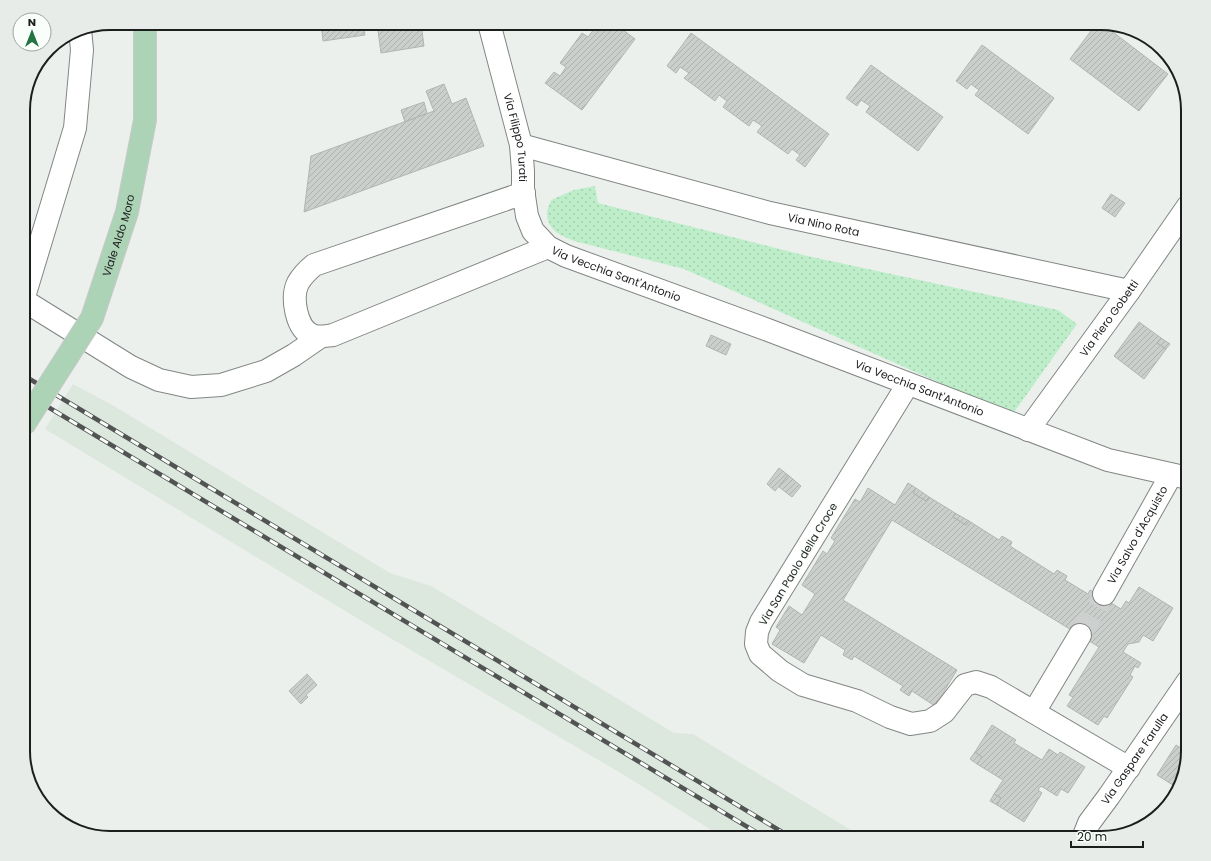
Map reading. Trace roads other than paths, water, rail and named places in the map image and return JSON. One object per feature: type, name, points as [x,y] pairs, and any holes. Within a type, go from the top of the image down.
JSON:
[{"type":"main road","name":"Viale Aldo Moro","points":[[30,415],[92,318],[127,212],[145,120],[145,30]]},
{"type":"street","name":"Via Filippo Turati","points":[[491,30],[521,145],[527,216],[533,231],[548,248]]},
{"type":"street","points":[[30,276],[74,128],[82,50],[81,36]]},
{"type":"street","name":"Via Nino Rota","points":[[521,145],[770,213],[1129,291]]},
{"type":"street","points":[[320,337],[311,335],[302,328],[296,314],[295,299],[297,284],[304,274],[314,265],[524,193]]},
{"type":"street","name":"Via Piero Gobetti","points":[[1028,430],[1129,291],[1181,216]]},
{"type":"street","name":"Via Vecchia Sant'Antonio","points":[[320,337],[333,335],[548,248],[1108,460],[1180,477]]},
{"type":"street","points":[[30,304],[131,367],[159,380],[191,387],[221,385],[266,371],[294,355],[320,337]]},
{"type":"street","name":"Via San Paolo della Croce","points":[[908,384],[761,622],[757,632],[756,644],[760,654],[780,671],[803,685],[857,701],[890,717],[911,724],[930,721],[944,712],[965,685],[976,682],[991,687],[1034,712]]},
{"type":"street","name":"Via Salvo d'Acquisto","points":[[1104,594],[1180,477]]},
{"type":"street","points":[[1080,635],[1034,712],[1129,768]]},
{"type":"street","name":"Via Gaspare Farulla","points":[[1086,831],[1089,823],[1129,768],[1181,691]]},
{"type":"tunnel","points":[[1080,635],[1104,594]]},
{"type":"railway","points":[[30,379],[780,831]]},
{"type":"railway","points":[[30,396],[754,831]]}]
